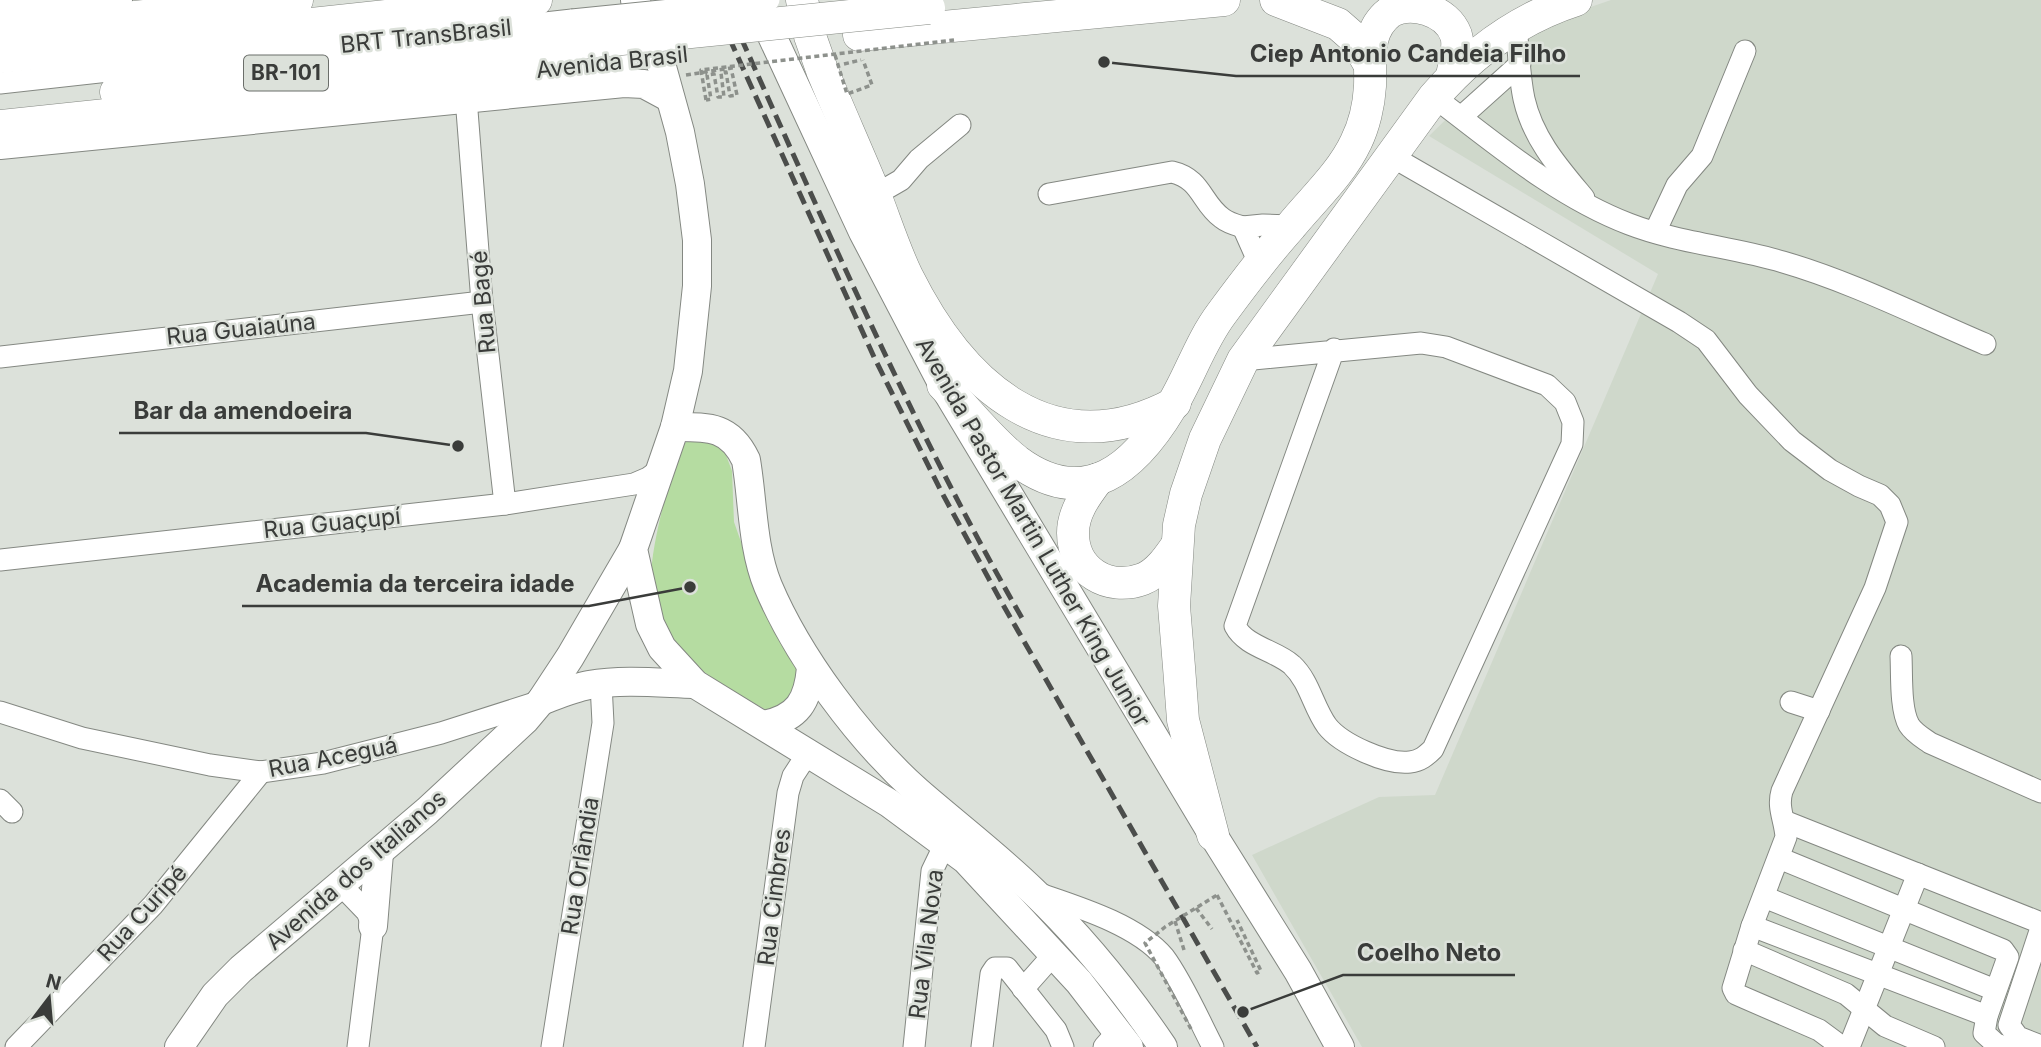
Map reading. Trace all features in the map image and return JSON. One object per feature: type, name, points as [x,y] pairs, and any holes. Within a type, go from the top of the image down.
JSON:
[{"type":"highway","points":[[0,31],[297,0]]},
{"type":"highway","name":"BR-101","points":[[0,57],[535,0]]},
{"type":"highway","points":[[802,0],[810,36],[822,70],[907,276],[967,366],[990,389],[1020,410],[1041,418],[1070,426],[1115,425],[1144,418],[1172,405],[1195,393],[1242,360]]},
{"type":"highway","name":"Avenida Brasil","points":[[0,104],[477,52],[572,24],[929,8],[1015,0]]},
{"type":"highway","name":"Avenida Brasil","points":[[0,126],[548,69],[861,47],[1224,0]]},
{"type":"highway","points":[[1276,0],[1338,24],[1354,38],[1368,62]]},
{"type":"highway","points":[[1213,835],[1183,720],[1174,606],[1181,515],[1194,467],[1216,413],[1242,360],[1443,87],[1477,54],[1516,28],[1567,3]]},
{"type":"highway","points":[[943,385],[1008,453],[1033,471],[1066,482],[1098,479],[1115,472],[1132,459],[1156,431],[1218,318],[1258,263],[1339,171],[1356,142],[1368,99],[1371,41],[1382,20],[1391,11],[1415,6],[1431,9],[1451,25],[1457,37],[1457,52],[1443,87]]},
{"type":"highway","points":[[1098,479],[1081,503],[1073,533],[1079,561],[1085,569],[1111,582],[1144,579],[1160,567],[1177,545]]},
{"type":"main road","points":[[0,12],[118,0]]},
{"type":"main road","points":[[635,0],[667,87],[680,132],[697,240],[697,286],[688,371],[675,427],[633,549],[650,624],[662,648],[695,684],[889,803],[966,860],[1054,954],[1117,1042]]},
{"type":"main road","name":"Avenida Pastor Martin Luther King Junior","points":[[755,0],[863,232],[943,385],[1213,835],[1298,971],[1340,1047]]},
{"type":"main road","name":"Avenida Brasil","points":[[0,145],[624,83],[667,87]]},
{"type":"main road","points":[[675,427],[704,427],[721,431],[740,448],[746,460],[758,551],[767,583],[811,668],[862,733],[916,790],[978,841],[1071,929],[1120,986],[1163,1047]]},
{"type":"main road","name":"Avenida dos Italianos","points":[[179,1047],[199,1016],[232,978],[379,853],[510,734],[541,701],[633,549]]},
{"type":"main road","points":[[764,725],[778,722],[794,713],[803,701],[811,668]]},
{"type":"main road","name":"Avenida dos Italianos","points":[[541,701],[575,688],[601,684],[695,684]]},
{"type":"main road","points":[[373,926],[379,853]]},
{"type":"street","name":"BRT TransBrasil","points":[[0,71],[572,24],[656,0]]},
{"type":"street","name":"BRT TransBrasil","points":[[0,83],[572,24],[769,0]]},
{"type":"street","points":[[1516,28],[1525,101],[1534,127],[1547,152],[1589,205]]},
{"type":"street","points":[[1655,232],[1677,185],[1702,156],[1745,51]]},
{"type":"street","points":[[1461,117],[1520,64]]},
{"type":"street","points":[[1443,87],[1461,117],[1554,185],[1628,224],[1784,262],[1845,284],[1985,344]]},
{"type":"street","name":"Rua Bagé","points":[[466,99],[482,302],[505,504]]},
{"type":"street","points":[[875,195],[901,180],[919,159],[960,125]]},
{"type":"street","points":[[1395,150],[1706,340],[1748,395],[1803,449],[1830,470],[1880,495],[1890,505],[1897,522],[1875,588],[1782,791],[1779,802],[1786,837],[1752,926],[1733,988],[1737,994],[1819,1030],[1842,1047]]},
{"type":"street","points":[[1049,194],[1172,172],[1189,178],[1220,217],[1243,227],[1290,226]]},
{"type":"street","points":[[1243,227],[1258,263]]},
{"type":"street","name":"Rua Guaiaúna","points":[[0,357],[482,302]]},
{"type":"street","points":[[1242,360],[1334,349],[1421,343],[1446,347],[1547,385],[1565,402],[1573,422],[1572,444],[1433,750],[1423,758],[1408,762],[1387,760],[1345,742],[1334,734],[1325,723],[1303,676],[1284,660],[1239,634],[1235,626],[1334,349]]},
{"type":"street","name":"Rua Guaçupí","points":[[0,560],[505,504],[634,484],[659,470]]},
{"type":"street","points":[[1901,656],[1904,710],[1908,723],[1915,732],[1930,743],[2041,792]]},
{"type":"street","name":"Rua Orlândia","points":[[552,1047],[603,723],[601,684]]},
{"type":"street","name":"Rua Aceguá","points":[[0,712],[82,738],[210,765],[261,772],[323,763],[428,737],[541,701]]},
{"type":"street","points":[[1791,702],[1819,711]]},
{"type":"street","name":"Rua Cimbres","points":[[754,1047],[788,793],[793,776],[808,753]]},
{"type":"street","name":"Rua Curipé","points":[[16,1047],[153,905],[261,772]]},
{"type":"street","points":[[1784,821],[2036,921],[2041,928],[2009,1025],[2018,1037],[2041,1046]]},
{"type":"street","name":"Rua Vila Nova","points":[[914,1047],[932,871],[945,844]]},
{"type":"street","points":[[1779,858],[2003,950],[2008,957],[1995,990],[1984,1033],[2005,1047]]},
{"type":"street","points":[[1849,1047],[1918,874]]},
{"type":"street","points":[[341,885],[367,912],[373,926],[358,1047]]},
{"type":"street","points":[[1034,892],[1106,920],[1143,938],[1153,946],[1171,968],[1213,1047]]},
{"type":"street","points":[[1764,897],[1995,990]]},
{"type":"street","points":[[1752,926],[1987,1016]]},
{"type":"street","points":[[1744,950],[1846,994],[1885,1026],[1934,1047]]},
{"type":"street","points":[[1023,989],[1054,954]]},
{"type":"street","points":[[982,1047],[991,974],[995,968],[1007,968],[1056,1030],[1063,1047]]},
{"type":"path","points":[[667,87],[731,68],[737,95],[730,96],[726,72],[721,73],[724,97],[718,97],[714,74],[707,75],[711,99],[706,100],[701,70],[954,40]]},
{"type":"path","points":[[835,55],[847,94],[872,85],[861,47]]},
{"type":"path","points":[[1191,1029],[1144,943],[1217,895],[1257,973],[1261,971],[1230,904],[1248,890]]},
{"type":"path","points":[[1196,908],[1212,929]]},
{"type":"path","points":[[1174,921],[1184,950]]},
{"type":"shaded area","points":[[1611,0],[2041,0],[2041,1047],[1362,1047],[1252,855],[1379,797],[1435,795],[1658,274],[1429,136],[1544,23]]},
{"type":"green space","points":[[705,439],[723,447],[732,471],[734,522],[761,599],[800,676],[803,695],[768,711],[712,678],[683,653],[665,623],[652,590],[655,542],[677,452],[688,440]]},
{"type":"railway","points":[[712,0],[874,357],[941,491],[1002,603],[1257,1047]]},
{"type":"railway","points":[[724,0],[902,390],[980,543],[1022,618]]},
{"type":"place","name":"Ciep Antonio Candeia Filho","points":[[1104,62]]},
{"type":"place","name":"Bar da amendoeira","points":[[458,446]]},
{"type":"place","name":"Academia da terceira idade","points":[[690,587]]},
{"type":"place","name":"Coelho Neto","points":[[1243,1012]]}]
